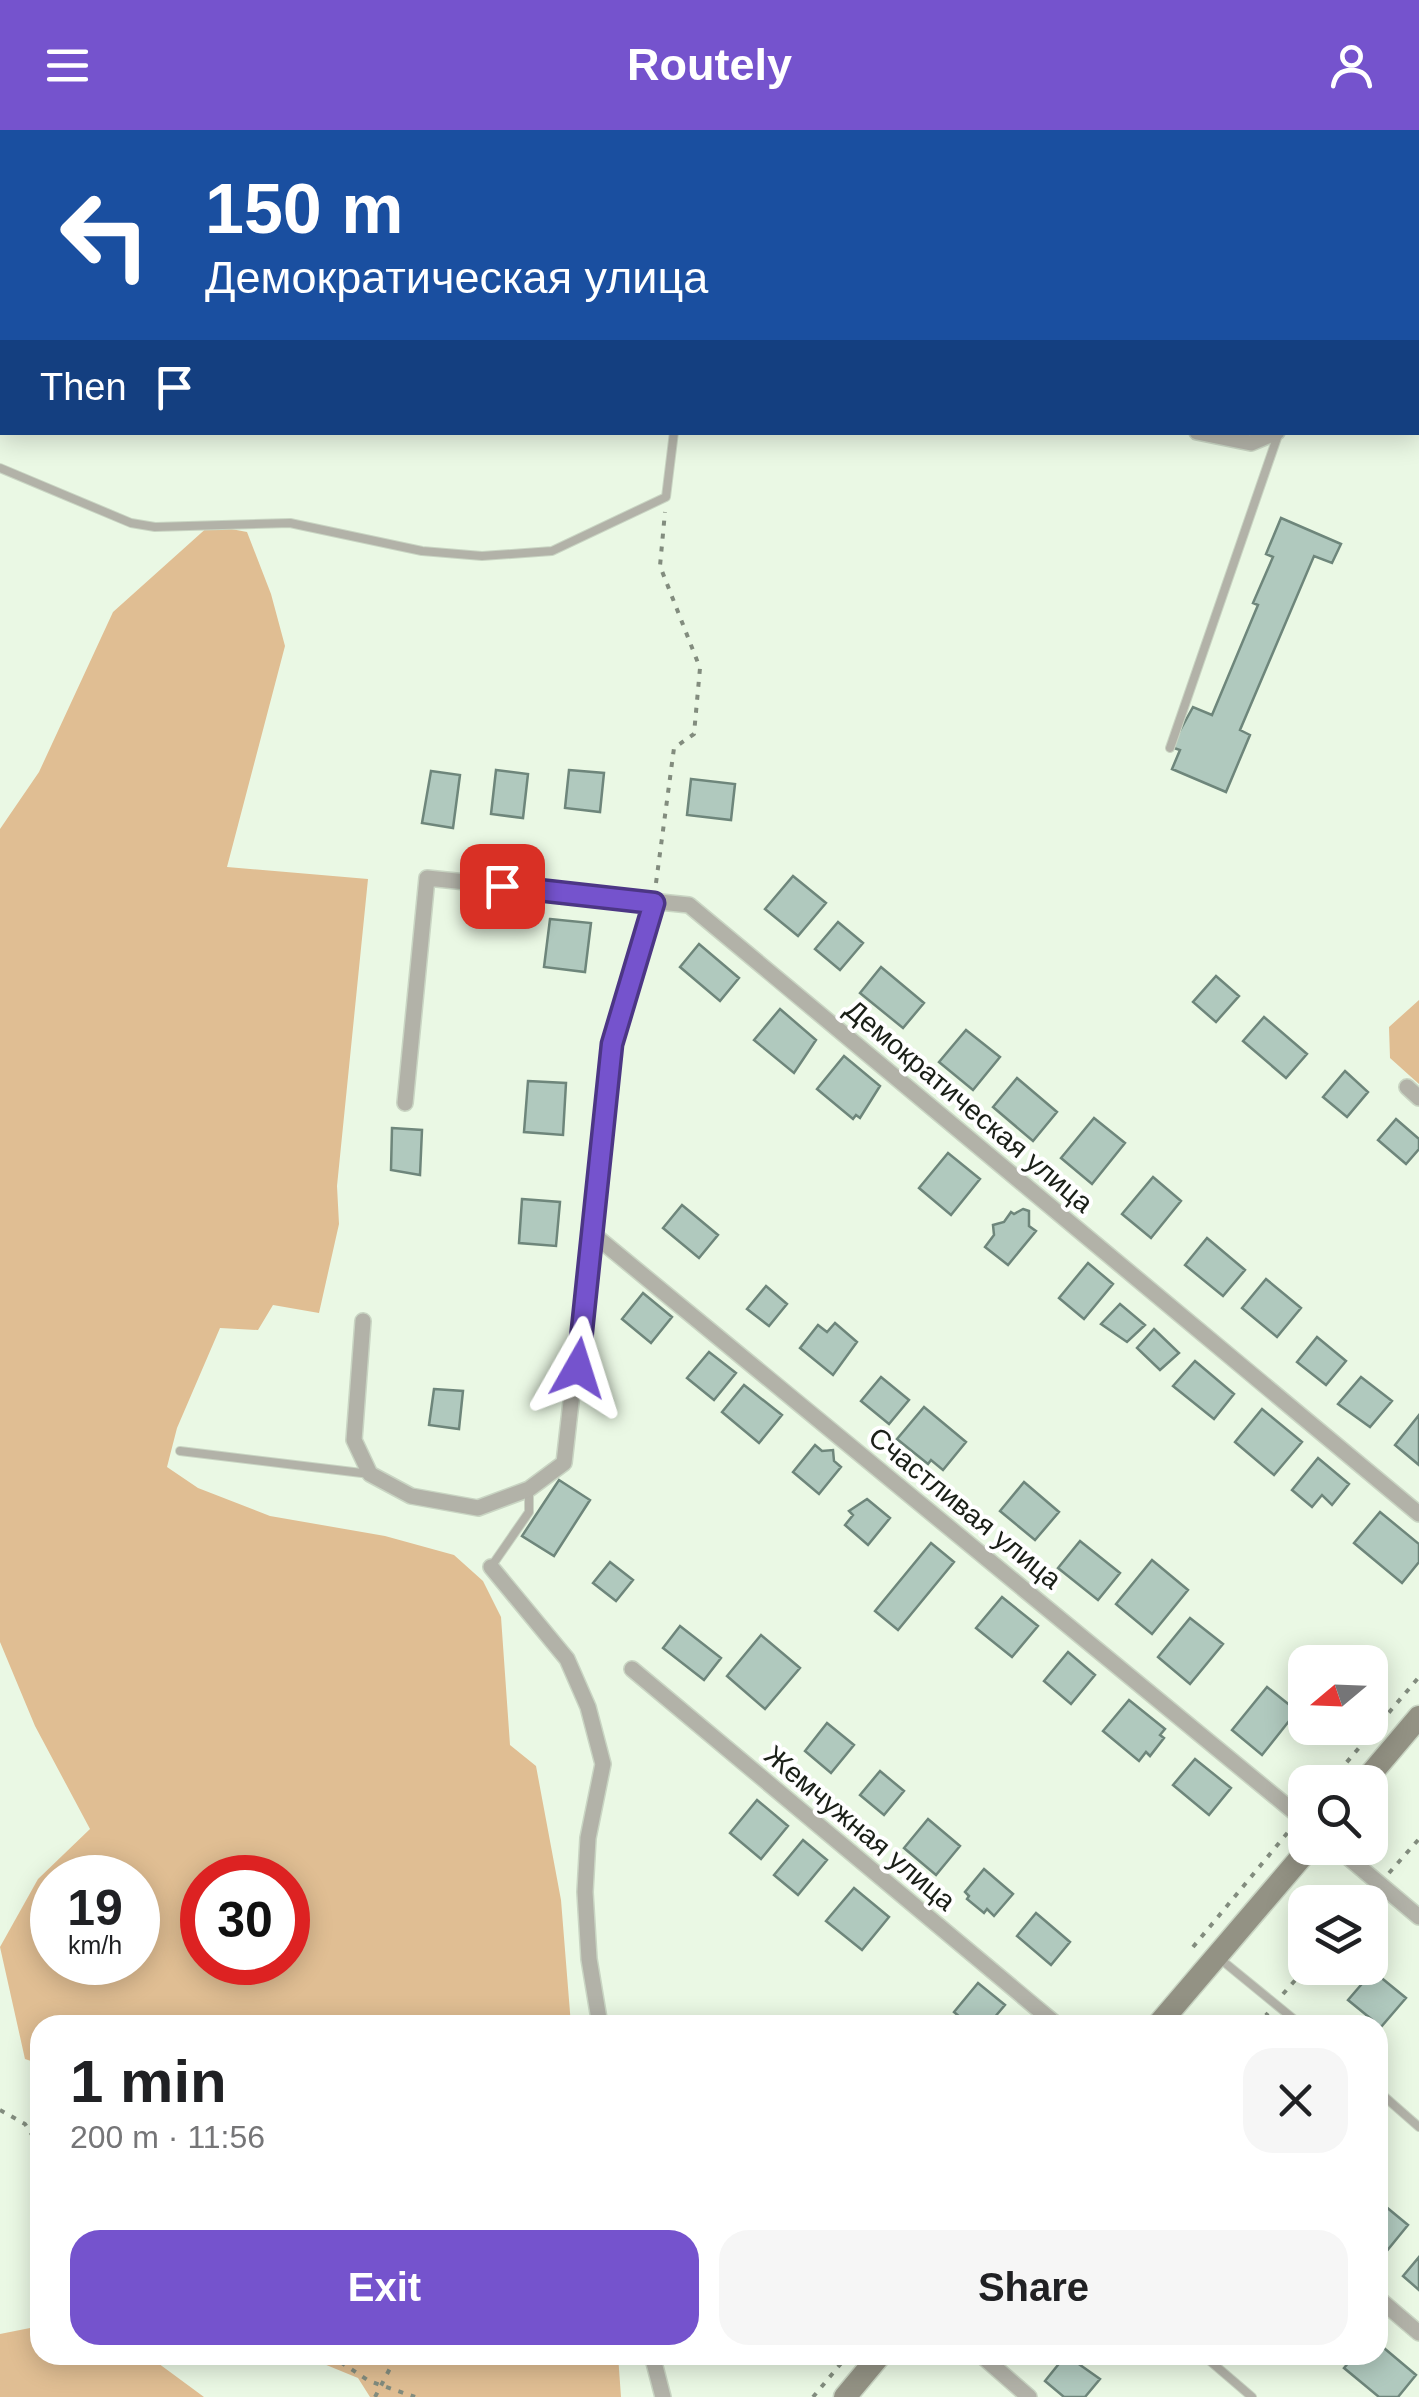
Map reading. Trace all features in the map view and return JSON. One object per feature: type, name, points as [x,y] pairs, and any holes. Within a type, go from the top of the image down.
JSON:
[{"type":"street","points":[[1212,435],[1251,443],[1271,435]]},
{"type":"street","name":"Демократическая улица","points":[[405,1103],[426,878],[689,906],[1419,1514]]},
{"type":"street","points":[[363,1322],[354,1440],[370,1474],[411,1496],[478,1508],[529,1489],[564,1463],[612,1044],[654,903]]},
{"type":"street","name":"Счастливая улица","points":[[592,1234],[1288,1807]]},
{"type":"street","points":[[492,1567],[567,1658],[588,1707],[604,1764],[588,1838],[586,1892],[589,1959],[598,2015]]},
{"type":"street","name":"Жемчужная улица","points":[[632,1669],[1044,2015]]},
{"type":"street","points":[[1378,1765],[1419,1717]]},
{"type":"street","points":[[1166,2015],[1294,1865]]},
{"type":"street","points":[[1357,1865],[1419,1917]]},
{"type":"street","points":[[1388,2307],[1419,2333]]},
{"type":"street","points":[[655,2365],[664,2397]]},
{"type":"street","points":[[845,2397],[872,2365]]},
{"type":"street","points":[[992,2365],[1029,2397]]},
{"type":"lane","points":[[0,468],[131,523],[155,528],[290,523],[422,551],[482,556],[552,551],[666,497],[674,435]]},
{"type":"lane","points":[[1170,748],[1277,435]]},
{"type":"lane","points":[[180,1451],[370,1474]]},
{"type":"lane","points":[[492,1567],[530,1512],[529,1489]]},
{"type":"lane","points":[[1216,1956],[1289,2015]]},
{"type":"lane","points":[[1388,2100],[1419,2127]]},
{"type":"lane","points":[[1215,2365],[1252,2397]]},
{"type":"path","points":[[654,903],[674,748],[694,734],[700,668],[660,566],[666,497]]},
{"type":"path","points":[[1344,1765],[1419,1677]]},
{"type":"path","points":[[1188,1954],[1288,1837]]},
{"type":"path","points":[[0,2110],[25,2124],[30,2132]]},
{"type":"path","points":[[346,2365],[381,2386],[415,2397]]},
{"type":"path","points":[[375,2397],[392,2365]]},
{"type":"path","points":[[813,2397],[840,2365]]},
{"type":"shaded area","points":[[210,525],[247,532],[271,594],[285,646],[227,867],[368,879],[337,1186],[339,1224],[319,1313],[273,1305],[258,1330],[220,1328],[177,1428],[167,1467],[198,1488],[270,1516],[385,1536],[454,1555],[483,1581],[501,1617],[510,1745],[536,1766],[561,1900],[570,2015],[30,2015],[30,2061],[25,2059],[0,1947],[30,1893],[30,1985],[160,1985],[160,1855],[63,1855],[90,1829],[35,1726],[0,1642],[0,829],[39,772],[113,612]]},
{"type":"shaded area","points":[[1419,1000],[1419,1084],[1390,1058],[1389,1027]]},
{"type":"shaded area","points":[[30,2328],[30,2365],[161,2365],[204,2397],[0,2397],[0,2334]]},
{"type":"shaded area","points":[[326,2365],[619,2365],[621,2397],[370,2397],[358,2378]]},
{"type":"building","points":[[1281,518],[1341,544],[1332,563],[1314,556],[1240,730],[1250,735],[1226,792],[1172,769],[1180,750],[1171,747],[1193,707],[1212,715],[1258,605],[1253,603],[1273,557],[1266,554]]},
{"type":"building","points":[[496,770],[528,774],[523,818],[491,814]]},
{"type":"building","points":[[569,770],[604,773],[600,812],[565,808]]},
{"type":"building","points":[[431,771],[460,775],[453,828],[422,823]]},
{"type":"building","points":[[691,779],[735,784],[731,820],[687,815]]},
{"type":"building","points":[[793,876],[826,903],[798,936],[765,909]]},
{"type":"building","points":[[550,919],[591,923],[585,972],[544,967]]},
{"type":"building","points":[[838,922],[863,943],[840,970],[815,949]]},
{"type":"building","points":[[699,944],[739,978],[720,1001],[680,967]]},
{"type":"building","points":[[881,967],[924,1003],[903,1028],[860,993]]},
{"type":"building","points":[[1216,976],[1239,996],[1216,1022],[1193,1002]]},
{"type":"building","points":[[780,1009],[816,1040],[794,1073],[754,1040]]},
{"type":"building","points":[[1264,1017],[1307,1054],[1286,1078],[1243,1041]]},
{"type":"building","points":[[966,1030],[1000,1057],[973,1090],[939,1062]]},
{"type":"building","points":[[844,1056],[880,1086],[860,1118],[856,1115],[853,1119],[817,1089]]},
{"type":"building","points":[[1345,1071],[1368,1092],[1347,1117],[1323,1097]]},
{"type":"building","points":[[1017,1078],[1057,1112],[1033,1141],[993,1107]]},
{"type":"building","points":[[528,1081],[566,1083],[563,1135],[524,1132]]},
{"type":"building","points":[[1094,1118],[1125,1143],[1092,1184],[1061,1158]]},
{"type":"building","points":[[1396,1119],[1419,1139],[1419,1149],[1406,1164],[1378,1140]]},
{"type":"building","points":[[392,1128],[422,1130],[420,1175],[391,1170]]},
{"type":"building","points":[[948,1153],[980,1179],[951,1215],[919,1188]]},
{"type":"building","points":[[1153,1177],[1181,1201],[1151,1238],[1122,1214]]},
{"type":"building","points":[[522,1199],[560,1202],[556,1246],[519,1243]]},
{"type":"building","points":[[682,1205],[718,1235],[699,1258],[663,1228]]},
{"type":"building","points":[[1023,1209],[1029,1211],[1029,1226],[1036,1231],[1008,1265],[985,1247],[994,1235],[993,1225]]},
{"type":"building","points":[[1207,1238],[1245,1270],[1223,1296],[1185,1265]]},
{"type":"building","points":[[1088,1263],[1113,1284],[1084,1319],[1059,1298]]},
{"type":"building","points":[[1266,1279],[1301,1308],[1277,1337],[1242,1308]]},
{"type":"building","points":[[766,1286],[787,1304],[769,1326],[747,1309]]},
{"type":"building","points":[[643,1293],[672,1317],[651,1343],[622,1319]]},
{"type":"building","points":[[1120,1304],[1145,1325],[1127,1342],[1101,1324]]},
{"type":"building","points":[[835,1323],[857,1342],[833,1375],[800,1348],[818,1325],[827,1332]]},
{"type":"building","points":[[1154,1329],[1179,1353],[1160,1370],[1137,1348]]},
{"type":"building","points":[[1317,1337],[1346,1361],[1326,1385],[1297,1362]]},
{"type":"building","points":[[709,1352],[736,1373],[714,1400],[687,1378]]},
{"type":"building","points":[[1195,1361],[1234,1394],[1214,1419],[1173,1386]]},
{"type":"building","points":[[881,1377],[909,1400],[889,1424],[861,1401]]},
{"type":"building","points":[[1361,1377],[1392,1401],[1370,1427],[1338,1404]]},
{"type":"building","points":[[744,1385],[782,1415],[759,1443],[722,1412]]},
{"type":"building","points":[[434,1389],[463,1391],[459,1429],[429,1425]]},
{"type":"building","points":[[924,1407],[966,1442],[943,1470],[931,1460],[928,1464],[897,1439]]},
{"type":"building","points":[[1262,1409],[1302,1442],[1274,1475],[1235,1442]]},
{"type":"building","points":[[1419,1415],[1419,1465],[1395,1445]]},
{"type":"building","points":[[815,1445],[822,1451],[833,1450],[834,1461],[841,1467],[819,1494],[793,1472]]},
{"type":"building","points":[[1318,1458],[1349,1484],[1332,1505],[1322,1495],[1312,1507],[1292,1490]]},
{"type":"building","points":[[559,1480],[590,1500],[554,1556],[522,1536]]},
{"type":"building","points":[[1024,1482],[1059,1512],[1035,1540],[1000,1511]]},
{"type":"building","points":[[867,1499],[890,1518],[868,1545],[845,1525],[853,1515],[849,1511]]},
{"type":"building","points":[[1380,1512],[1419,1544],[1419,1562],[1402,1583],[1354,1543]]},
{"type":"building","points":[[1080,1541],[1120,1573],[1098,1600],[1058,1568]]},
{"type":"building","points":[[931,1543],[954,1562],[898,1630],[875,1611]]},
{"type":"building","points":[[1152,1560],[1188,1590],[1152,1634],[1116,1604]]},
{"type":"building","points":[[610,1562],[633,1580],[616,1601],[593,1583]]},
{"type":"building","points":[[1002,1597],[1038,1626],[1012,1657],[976,1628]]},
{"type":"building","points":[[1190,1618],[1223,1644],[1190,1684],[1158,1657]]},
{"type":"building","points":[[680,1626],[721,1658],[704,1680],[663,1648]]},
{"type":"building","points":[[761,1635],[800,1668],[765,1709],[727,1676]]},
{"type":"building","points":[[1068,1652],[1095,1675],[1071,1704],[1044,1681]]},
{"type":"building","points":[[1267,1687],[1288,1704],[1288,1722],[1262,1755],[1232,1730]]},
{"type":"building","points":[[1129,1700],[1165,1729],[1160,1735],[1164,1738],[1150,1756],[1146,1752],[1139,1761],[1103,1731]]},
{"type":"building","points":[[827,1723],[854,1745],[831,1773],[805,1751]]},
{"type":"building","points":[[1195,1759],[1231,1788],[1209,1815],[1173,1785]]},
{"type":"building","points":[[880,1771],[904,1791],[884,1815],[860,1795]]},
{"type":"building","points":[[757,1800],[788,1826],[761,1859],[730,1833]]},
{"type":"building","points":[[928,1819],[960,1846],[936,1875],[904,1848]]},
{"type":"building","points":[[803,1840],[827,1860],[798,1895],[774,1875]]},
{"type":"building","points":[[984,1869],[1013,1894],[994,1916],[967,1899],[965,1892]]},
{"type":"building","points":[[854,1888],[889,1917],[862,1950],[826,1921]]},
{"type":"building","points":[[1036,1913],[1070,1942],[1051,1965],[1017,1936]]},
{"type":"building","points":[[978,1983],[1005,2005],[996,2015],[954,2012]]},
{"type":"building","points":[[1388,1983],[1406,1998],[1388,2019],[1388,2015],[1366,2015],[1348,2000],[1361,1985]]},
{"type":"building","points":[[1388,2208],[1408,2225],[1388,2249]]},
{"type":"building","points":[[1419,2257],[1419,2290],[1403,2276]]},
{"type":"building","points":[[1388,2351],[1416,2375],[1398,2397],[1379,2397],[1344,2368],[1388,2365]]},
{"type":"building","points":[[1058,2365],[1080,2365],[1100,2379],[1085,2397],[1064,2397],[1045,2381]]},
{"type":"route","points":[[502,886],[654,903],[612,1044],[578,1368]]}]
